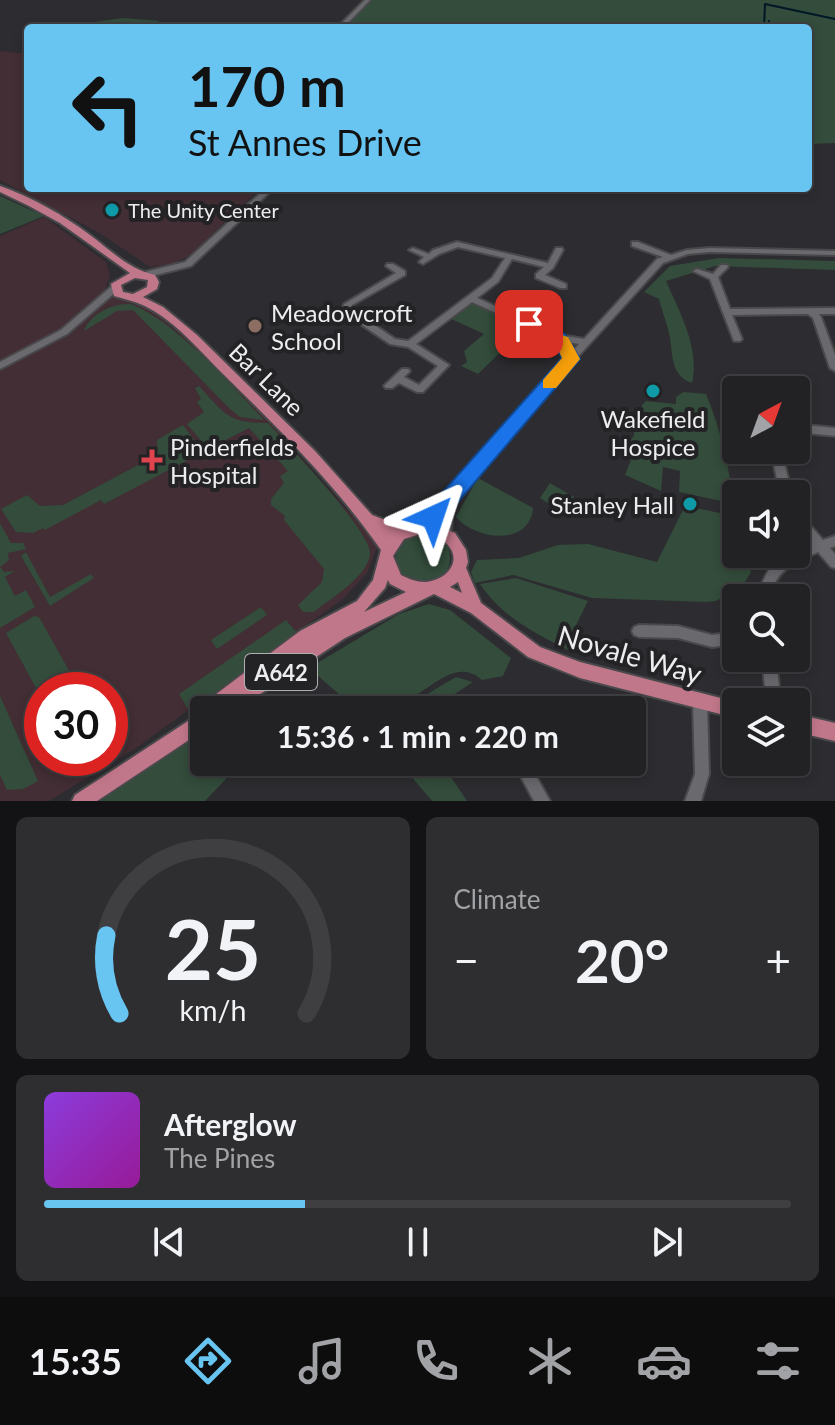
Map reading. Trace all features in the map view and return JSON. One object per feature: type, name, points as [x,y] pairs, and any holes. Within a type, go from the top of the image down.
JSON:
[{"type":"main road","points":[[0,189],[50,213],[87,237],[114,261],[142,275],[154,285],[130,297]]},
{"type":"main road","points":[[114,261],[115,286]]},
{"type":"main road","points":[[115,286],[127,277],[142,275]]},
{"type":"main road","name":"Bar Lane","points":[[154,285],[162,309]]},
{"type":"main road","name":"Bar Lane","points":[[115,286],[130,297],[162,309],[276,417],[369,520],[387,555]]},
{"type":"main road","points":[[369,520],[393,529],[412,528],[445,533],[458,546],[459,568],[447,584],[430,589],[413,589],[395,579],[387,555],[412,528]]},
{"type":"main road","name":"A642","points":[[227,696],[309,634],[362,606],[380,583],[387,555]]},
{"type":"main road","name":"Novale Way","points":[[459,568],[476,608]]},
{"type":"main road","name":"A642","points":[[242,696],[339,633],[430,589]]},
{"type":"main road","name":"Novale Way","points":[[430,589],[476,608],[534,652],[580,670],[722,707]]},
{"type":"main road","points":[[81,801],[190,726]]},
{"type":"main road","points":[[810,726],[835,732]]},
{"type":"street","points":[[344,24],[368,0]]},
{"type":"street","points":[[154,285],[174,269],[197,257],[266,192]]},
{"type":"street","points":[[632,242],[669,257]]},
{"type":"street","points":[[413,250],[426,259],[457,244],[550,266]]},
{"type":"street","points":[[559,250],[550,266],[539,276],[563,286]]},
{"type":"street","points":[[412,528],[447,505],[585,342],[651,269],[669,257],[724,250],[835,253]]},
{"type":"street","points":[[410,344],[495,280],[509,257]]},
{"type":"street","points":[[389,386],[401,374],[420,390],[444,365],[410,344],[393,342],[346,310],[348,304],[402,273],[390,266]]},
{"type":"street","points":[[714,277],[724,267]]},
{"type":"street","points":[[142,275],[174,269]]},
{"type":"street","points":[[697,271],[714,277]]},
{"type":"street","points":[[714,277],[737,339]]},
{"type":"street","points":[[3,362],[40,346],[93,310],[115,286]]},
{"type":"street","points":[[93,310],[130,297]]},
{"type":"street","points":[[471,298],[559,338],[585,342]]},
{"type":"street","points":[[727,312],[835,311]]},
{"type":"street","points":[[535,326],[553,312]]},
{"type":"street","points":[[811,312],[835,368]]},
{"type":"street","points":[[559,338],[571,359]]},
{"type":"street","points":[[810,429],[835,432]]},
{"type":"street","points":[[445,533],[447,505]]},
{"type":"street","points":[[810,534],[835,563]]},
{"type":"street","points":[[766,584],[774,568],[835,541]]},
{"type":"street","points":[[639,631],[678,632],[712,641],[722,640]]},
{"type":"street","points":[[770,672],[772,687]]},
{"type":"street","points":[[693,801],[702,774],[700,702]]},
{"type":"street","points":[[528,776],[542,801]]},
{"type":"shaded area","points":[[0,51],[24,54],[24,192],[257,192],[190,255],[175,263],[150,267],[101,234],[0,180]]},
{"type":"shaded area","name":"Pinderfields Hospital","points":[[44,217],[106,262],[110,277],[103,295],[149,307],[228,376],[378,545],[367,573],[343,599],[208,696],[190,696],[190,709],[128,753],[128,672],[24,672],[24,776],[90,776],[49,801],[0,801],[0,236]]},
{"type":"green space","points":[[368,0],[835,0],[835,143],[812,144],[812,24],[344,24]]},
{"type":"green space","points":[[123,18],[159,21],[157,24],[80,24]]},
{"type":"green space","points":[[0,196],[44,216],[0,234]]},
{"type":"green space","points":[[719,258],[835,261],[835,270],[715,266],[666,281],[691,344],[692,383],[680,376],[674,365],[659,299],[644,292],[670,266]]},
{"type":"green space","points":[[471,298],[529,324],[478,374],[461,366],[467,362],[464,351],[484,334],[447,317]]},
{"type":"green space","points":[[131,304],[148,312],[184,339],[264,420],[240,417],[230,409],[133,310],[117,311],[84,331],[91,319],[103,311],[116,305]]},
{"type":"green space","points":[[199,386],[215,404],[235,419],[268,423],[344,509],[368,544],[370,555],[362,572],[314,612],[303,612],[298,605],[322,582],[324,569],[284,520],[285,516],[271,505],[271,499],[284,483],[280,476],[288,471],[249,428],[208,449],[187,424],[204,412],[197,402],[201,399],[195,388]]},
{"type":"green space","points":[[683,392],[706,394],[722,441],[722,464],[727,464],[730,480],[722,480],[722,568],[749,568],[751,572],[744,584],[722,584],[722,598],[706,602],[592,598],[513,575],[475,583],[471,572],[477,560],[519,558],[558,545],[588,544],[657,562],[685,506],[720,513],[721,501],[679,492],[680,471],[663,467],[661,491],[625,475],[634,452],[624,447],[634,436],[634,416],[643,416],[642,405],[646,401],[676,404],[676,397]]},
{"type":"green space","points":[[183,425],[203,452],[104,504],[101,500],[45,530],[43,528],[33,533],[16,532],[1,509],[27,495],[40,506],[63,505],[153,457],[157,453],[157,440]]},
{"type":"green space","points":[[478,478],[533,508],[530,521],[512,534],[500,536],[488,535],[465,525],[456,517]]},
{"type":"green space","points":[[550,483],[574,497],[564,513],[540,498]]},
{"type":"green space","points":[[0,523],[11,543],[23,543],[26,549],[8,553],[9,560],[0,567]]},
{"type":"green space","points":[[423,531],[442,539],[450,558],[442,577],[423,585],[404,577],[396,558],[404,539]]},
{"type":"green space","points":[[26,552],[50,597],[91,574],[94,578],[50,606],[21,556]]},
{"type":"green space","points":[[0,567],[4,572],[15,571],[5,577],[15,596],[26,590],[35,607],[0,628]]},
{"type":"green space","points":[[516,578],[588,601],[576,625],[570,651],[509,615],[480,584]]},
{"type":"green space","points":[[429,604],[450,610],[511,658],[503,676],[482,680],[473,674],[455,673],[414,696],[341,696],[309,668],[399,614]]},
{"type":"green space","points":[[261,607],[267,615],[217,649],[211,640]]},
{"type":"green space","points":[[34,616],[39,617],[70,672],[27,672],[6,633]]},
{"type":"green space","points":[[286,620],[298,634],[210,696],[190,696],[189,711],[179,694]]},
{"type":"green space","points":[[456,677],[473,682],[452,696],[424,696]]},
{"type":"green space","points":[[0,696],[24,750],[24,776],[36,776],[38,781],[23,789],[7,790],[0,775]]},
{"type":"green space","points":[[188,742],[190,776],[225,776],[226,779],[205,801],[99,801]]},
{"type":"green space","points":[[411,776],[450,776],[467,801],[432,801]]},
{"type":"waterway","points":[[764,24],[765,4],[835,19]]},
{"type":"slow traffic","points":[[550,384],[571,359],[562,341]]},
{"type":"place","name":"The Unity Center","points":[[112,210]]},
{"type":"place","name":"Meadowcroft School","points":[[255,326]]},
{"type":"place","name":"Wakefield Hospice","points":[[653,391]]},
{"type":"place","name":"Pinderfields Hospital","points":[[152,460]]},
{"type":"place","name":"Stanley Hall","points":[[690,504]]},
{"type":"route","points":[[433,517],[447,505],[571,359],[565,343],[529,324]]}]
